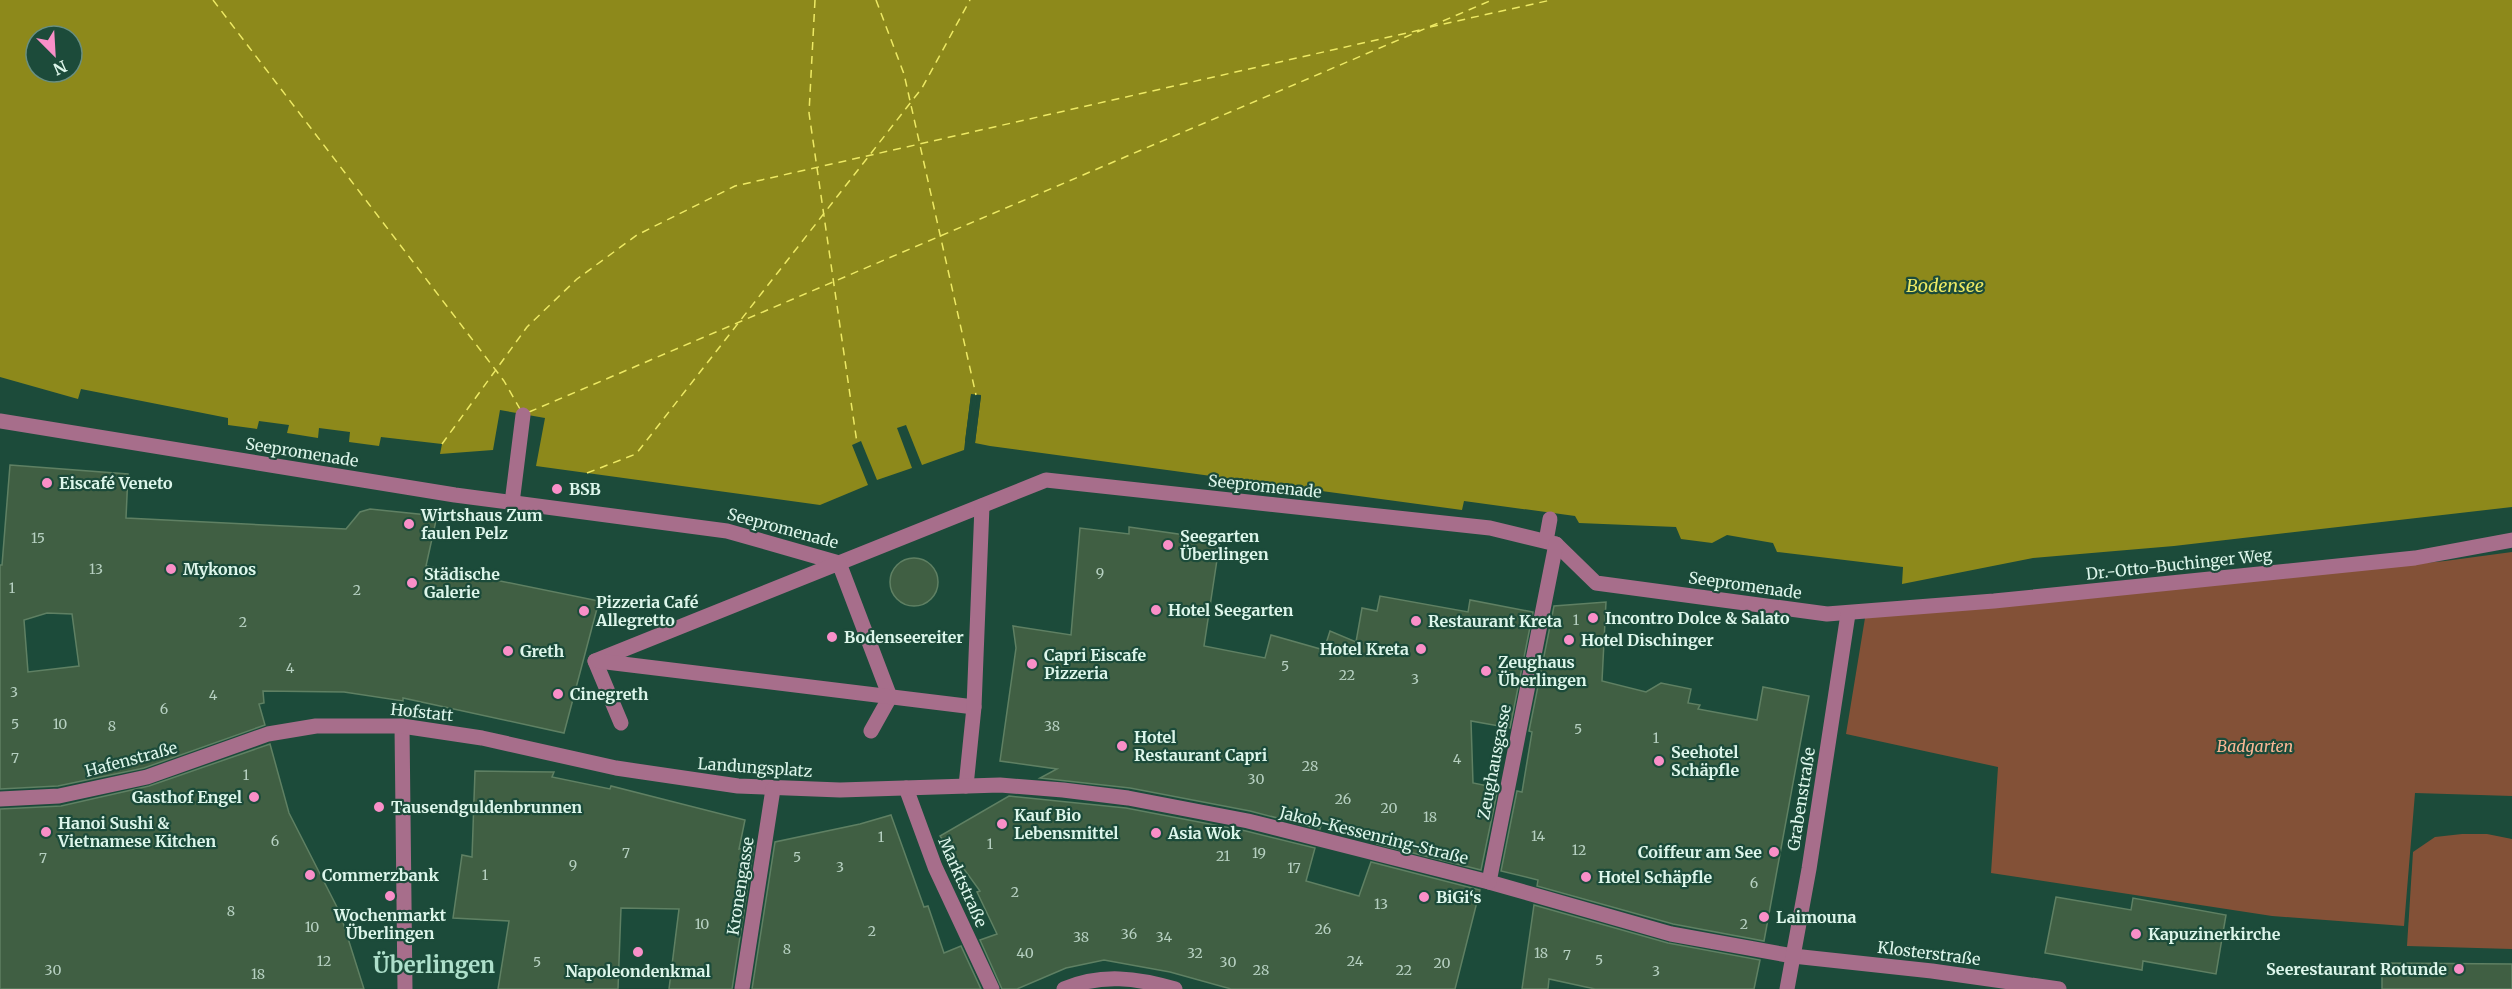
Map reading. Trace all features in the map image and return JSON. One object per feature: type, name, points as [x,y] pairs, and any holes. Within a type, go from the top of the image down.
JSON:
[{"type":"street","points":[[512,503],[523,415]]},
{"type":"street","name":"Seepromenade","points":[[0,421],[512,503],[727,531],[839,562],[1046,480],[1490,528],[1551,542],[1596,583],[1827,614],[1848,614]]},
{"type":"street","points":[[966,786],[974,707],[982,506]]},
{"type":"street","points":[[1550,519],[1551,542]]},
{"type":"street","name":"Dr.-Otto-Buchinger Weg","points":[[1848,614],[2052,596],[2415,558],[2512,540]]},
{"type":"street","name":"Zeughausgasse","points":[[1490,882],[1551,542]]},
{"type":"street","points":[[595,661],[839,562],[890,697],[871,731]]},
{"type":"street","name":"Grabenstraße","points":[[1787,989],[1848,614]]},
{"type":"street","points":[[595,661],[974,707]]},
{"type":"street","points":[[595,661],[621,723]]},
{"type":"street","name":"Hofstatt","points":[[268,734],[316,726],[402,726],[482,738],[570,759]]},
{"type":"street","points":[[402,726],[405,989]]},
{"type":"street","name":"Hafenstraße","points":[[0,799],[59,796],[147,777],[268,734]]},
{"type":"street","name":"Landungsplatz","points":[[570,759],[690,780],[773,789],[940,786]]},
{"type":"street","name":"Jakob-Kessenring-Straße","points":[[940,786],[1000,785],[1064,790],[1128,798],[1248,821],[1490,882],[1671,934],[1793,956]]},
{"type":"street","name":"Marktstraße","points":[[906,788],[934,867],[992,989]]},
{"type":"street","name":"Kronengasse","points":[[742,989],[773,789]]},
{"type":"street","name":"Klosterstraße","points":[[1793,956],[1932,971],[2059,989]]},
{"type":"street","points":[[1064,989],[1104,978],[1146,980],[1175,989]]},
{"type":"green space","name":"Badgarten","points":[[2512,552],[2512,796],[2415,793],[2404,926],[2272,916],[1991,873],[1998,767],[1846,734],[1865,618],[2445,561]]},
{"type":"green space","points":[[2487,834],[2512,839],[2512,949],[2407,946],[2413,852],[2435,837]]},
{"type":"water","name":"Bodensee","points":[[0,0],[2512,0],[2512,507],[2174,546],[2033,558],[1902,584],[1903,567],[1777,552],[1773,543],[1727,535],[1712,543],[1681,539],[1676,527],[1579,523],[1575,516],[1464,501],[1462,510],[975,443],[981,396],[971,395],[964,450],[922,465],[906,425],[897,428],[912,468],[877,480],[861,441],[852,445],[868,485],[820,505],[536,466],[545,418],[500,410],[493,450],[440,454],[442,444],[381,437],[379,446],[349,442],[350,432],[319,428],[318,438],[287,433],[289,425],[259,421],[257,429],[228,425],[228,418],[81,389],[78,399],[0,377]]},
{"type":"pier","points":[[971,394],[981,395],[975,443],[972,442],[977,398],[973,397],[968,442],[965,441]]},
{"type":"building","points":[[10,465],[128,474],[126,518],[346,529],[360,512],[370,509],[437,516],[426,566],[599,601],[564,733],[403,698],[403,701],[344,692],[263,691],[264,703],[259,704],[265,725],[144,768],[58,786],[0,789],[0,565],[2,565]],"holes":[[[47,613],[72,614],[79,666],[28,672],[24,620]]]},
{"type":"building","points":[[1129,527],[1220,540],[1204,646],[1265,658],[1271,635],[1324,650],[1330,631],[1356,642],[1362,608],[1377,611],[1380,596],[1468,612],[1470,600],[1533,612],[1510,728],[1471,721],[1473,783],[1498,788],[1481,870],[1377,844],[1380,836],[1322,822],[1320,829],[1250,811],[1130,788],[1040,778],[1057,769],[1000,761],[1016,648],[1013,626],[1071,635],[1080,528],[1129,534]]},
{"type":"building","points":[[909,558],[919,558],[934,568],[938,582],[934,596],[928,602],[919,606],[909,606],[894,596],[890,587],[890,577],[900,562]]},
{"type":"building","points":[[1606,602],[1602,681],[1646,692],[1661,683],[1691,689],[1688,703],[1700,705],[1698,709],[1757,720],[1763,687],[1809,696],[1764,941],[1673,924],[1537,886],[1538,880],[1501,871],[1517,791],[1522,792],[1532,732],[1529,731],[1554,606]]},
{"type":"building","points":[[270,744],[289,813],[340,913],[364,989],[0,989],[0,809],[61,806],[149,786]]},
{"type":"building","points":[[475,771],[554,772],[552,777],[610,789],[611,786],[745,820],[739,849],[754,846],[732,989],[669,989],[679,909],[621,908],[618,989],[498,989],[509,921],[453,918],[462,855],[472,857]]},
{"type":"building","points":[[1009,796],[1126,808],[1246,831],[1315,848],[1306,881],[1359,896],[1371,862],[1480,890],[1455,989],[1231,989],[1170,972],[1104,960],[1066,968],[1017,989],[1002,989],[980,940],[997,934],[977,892],[980,891],[940,836]]},
{"type":"building","points":[[891,815],[924,907],[928,906],[944,953],[961,946],[981,989],[752,989],[775,842]]},
{"type":"building","name":"Kapuzinerkirche","points":[[2056,897],[2131,910],[2133,898],[2226,915],[2216,974],[2143,961],[2142,970],[2045,953]]},
{"type":"building","points":[[1534,905],[1668,943],[1760,960],[1754,989],[1595,989],[1549,979],[1548,989],[1522,989]]},
{"type":"building","points":[[2382,963],[2512,964],[2512,989],[2382,989]]},
{"type":"ferry route","points":[[213,0],[504,381],[520,409]]},
{"type":"ferry route","points":[[815,0],[809,113],[857,443]]},
{"type":"ferry route","points":[[876,0],[904,74],[976,395]]},
{"type":"ferry route","points":[[587,473],[636,454],[922,88],[970,0]]},
{"type":"ferry route","points":[[529,412],[1492,0]]},
{"type":"ferry route","points":[[1430,27],[1551,0]]},
{"type":"ferry route","points":[[442,444],[527,327],[577,279],[637,235],[735,186],[1420,30]]},
{"type":"place","name":"Eiscafé Veneto","points":[[47,483]]},
{"type":"place","name":"BSB","points":[[557,489]]},
{"type":"place","name":"Wirtshaus Zum faulen Pelz","points":[[409,524]]},
{"type":"place","name":"Seegarten Überlingen","points":[[1168,545]]},
{"type":"place","name":"Mykonos","points":[[171,569]]},
{"type":"place","name":"Städische Galerie","points":[[412,583]]},
{"type":"place","name":"Hotel Seegarten","points":[[1156,610]]},
{"type":"place","name":"Pizzeria Café Allegretto","points":[[584,611]]},
{"type":"place","name":"Incontro Dolce & Salato","points":[[1593,618]]},
{"type":"place","name":"Restaurant Kreta","points":[[1416,621]]},
{"type":"place","name":"Bodenseereiter","points":[[832,637]]},
{"type":"place","name":"Hotel Dischinger","points":[[1569,640]]},
{"type":"place","name":"Hotel Kreta","points":[[1421,649]]},
{"type":"place","name":"Greth","points":[[508,651]]},
{"type":"place","name":"Capri Eiscafe Pizzeria","points":[[1032,664]]},
{"type":"place","name":"Zeughaus Überlingen","points":[[1486,671]]},
{"type":"place","name":"Cinegreth","points":[[558,694]]},
{"type":"place","name":"Hotel Restaurant Capri","points":[[1122,746]]},
{"type":"place","name":"Seehotel Schäpfle","points":[[1659,761]]},
{"type":"place","name":"Gasthof Engel","points":[[254,797]]},
{"type":"place","name":"Tausendguldenbrunnen","points":[[379,807]]},
{"type":"place","name":"Kauf Bio Lebensmittel","points":[[1002,824]]},
{"type":"place","name":"Hanoi Sushi & Vietnamese Kitchen","points":[[46,832]]},
{"type":"place","name":"Asia Wok","points":[[1156,833]]},
{"type":"place","name":"Coiffeur am See","points":[[1774,852]]},
{"type":"place","name":"Commerzbank","points":[[310,875]]},
{"type":"place","name":"Hotel Schäpfle","points":[[1586,877]]},
{"type":"place","name":"Wochenmarkt Überlingen","points":[[390,896]]},
{"type":"place","name":"BiGi‘s","points":[[1424,897]]},
{"type":"place","name":"Laimouna","points":[[1764,917]]},
{"type":"place","name":"Kapuzinerkirche","points":[[2136,934]]},
{"type":"place","name":"Napoleondenkmal","points":[[638,952]]},
{"type":"place","name":"Seerestaurant Rotunde","points":[[2459,969]]},
{"type":"district","name":"Überlingen","points":[[434,965]]}]
